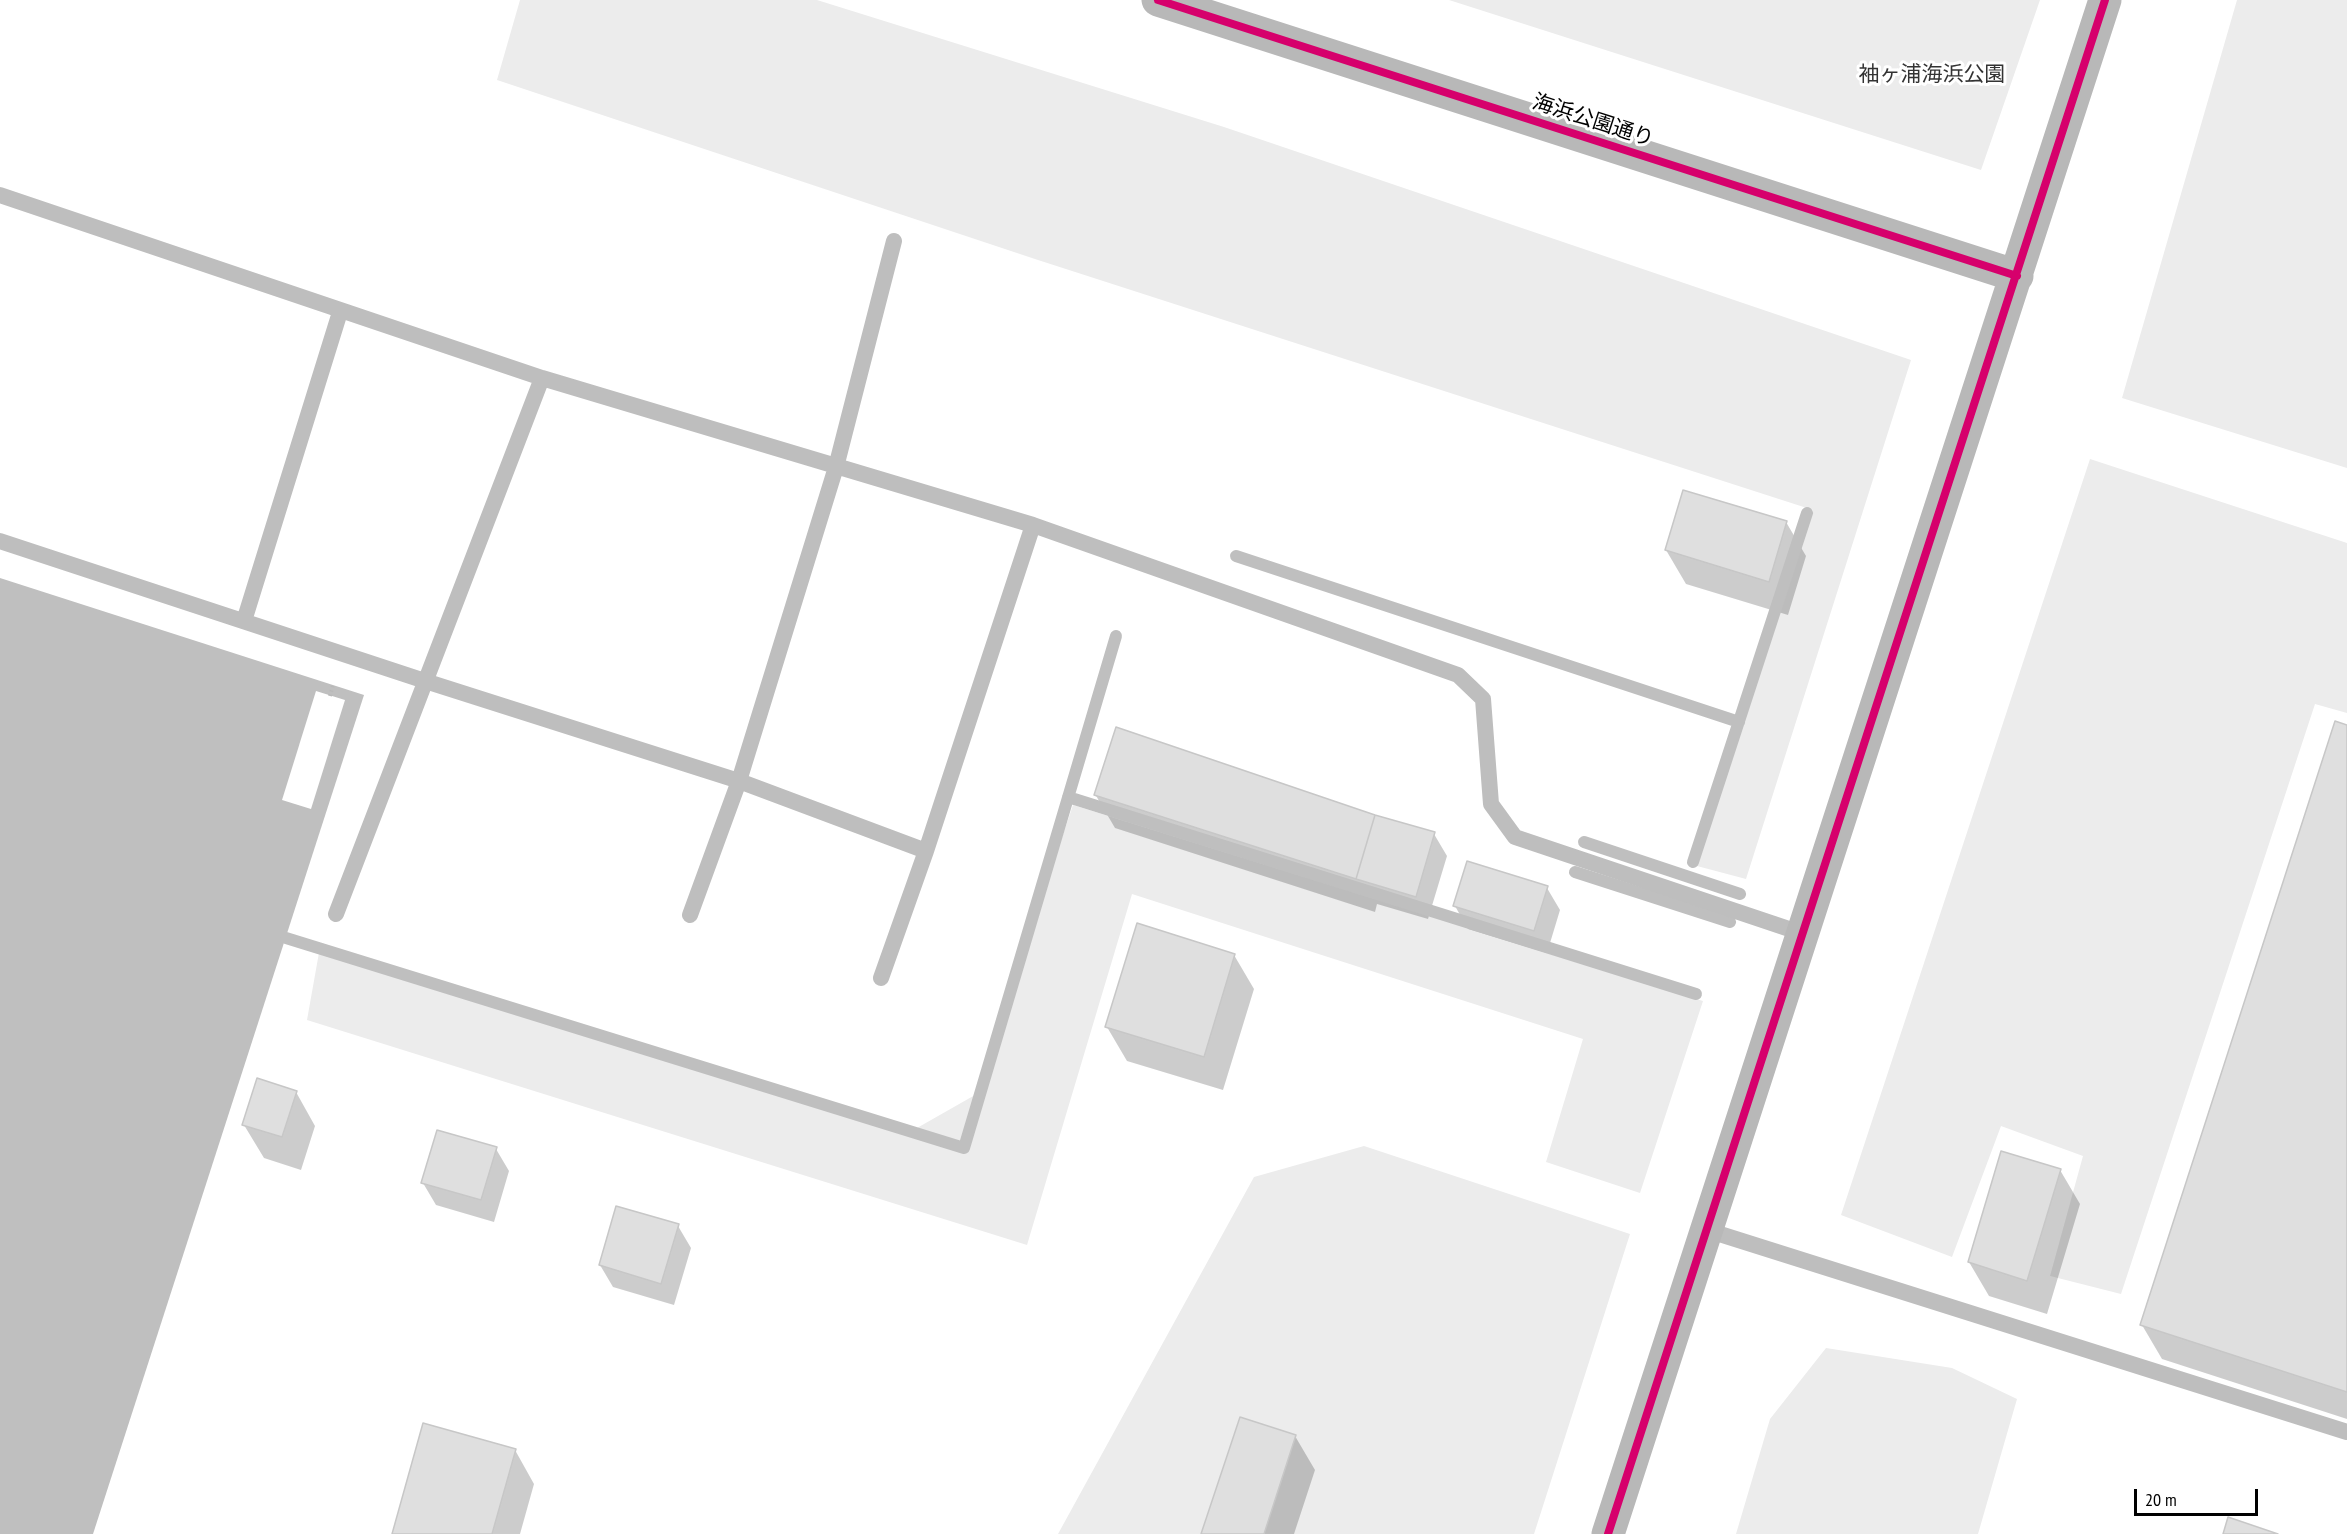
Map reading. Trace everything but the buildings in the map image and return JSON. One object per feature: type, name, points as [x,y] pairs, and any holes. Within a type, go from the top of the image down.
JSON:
[{"type":"street","name":"海浜公園通り","points":[[1158,0],[2017,276]]},
{"type":"street","points":[[1608,1534],[2105,0]]},
{"type":"lane","points":[[0,195],[340,312],[542,378],[1033,525],[1458,675],[1483,699],[1491,804],[1515,837],[1804,934]]},
{"type":"lane","points":[[690,915],[739,781],[836,467],[894,241]]},
{"type":"lane","points":[[244,621],[340,312]]},
{"type":"lane","points":[[336,914],[542,378]]},
{"type":"lane","points":[[881,978],[926,851],[1033,525]]},
{"type":"lane","points":[[0,541],[425,681],[739,781],[926,851]]},
{"type":"lane","points":[[1707,1230],[2347,1432]]},
{"type":"path","points":[[330,696],[333,685]]},
{"type":"green space","points":[[520,0],[817,0],[1224,127],[1911,360],[1746,879],[1697,866],[1813,510],[1038,260],[497,80]]},
{"type":"green space","name":"袖ヶ浦海浜公園","points":[[1449,0],[2040,0],[1981,170]]},
{"type":"green space","points":[[2237,0],[2347,0],[2347,468],[2122,398]]},
{"type":"green space","points":[[2090,459],[2347,543],[2347,713],[2315,704],[2121,1294],[2050,1276],[2083,1156],[2001,1126],[1952,1257],[1841,1215]]},
{"type":"green space","points":[[1073,805],[1703,1001],[1640,1193],[1546,1162],[1583,1039],[1132,894],[1027,1245],[307,1020],[320,947],[917,1128],[975,1095]]},
{"type":"green space","points":[[1364,1146],[1630,1234],[1534,1534],[1058,1534],[1254,1177]]},
{"type":"green space","points":[[1826,1348],[1952,1368],[2017,1399],[1978,1534],[1736,1534],[1770,1419]]},
{"type":"shaded area","points":[[0,578],[364,695],[93,1534],[0,1534]]},
{"type":"pier","points":[[316,691],[345,700],[311,809],[282,800]]},
{"type":"waterway","points":[[1693,862],[1807,513]]},
{"type":"waterway","points":[[1236,556],[1739,722]]},
{"type":"waterway","points":[[286,938],[964,1148],[1116,636]]},
{"type":"waterway","points":[[1068,797],[1696,994]]},
{"type":"waterway","points":[[1584,842],[1740,894]]},
{"type":"waterway","points":[[1575,872],[1730,922]]},
{"type":"cycle path","points":[[1158,0],[2017,276]]},
{"type":"cycle path","points":[[1608,1534],[2105,0]]}]
